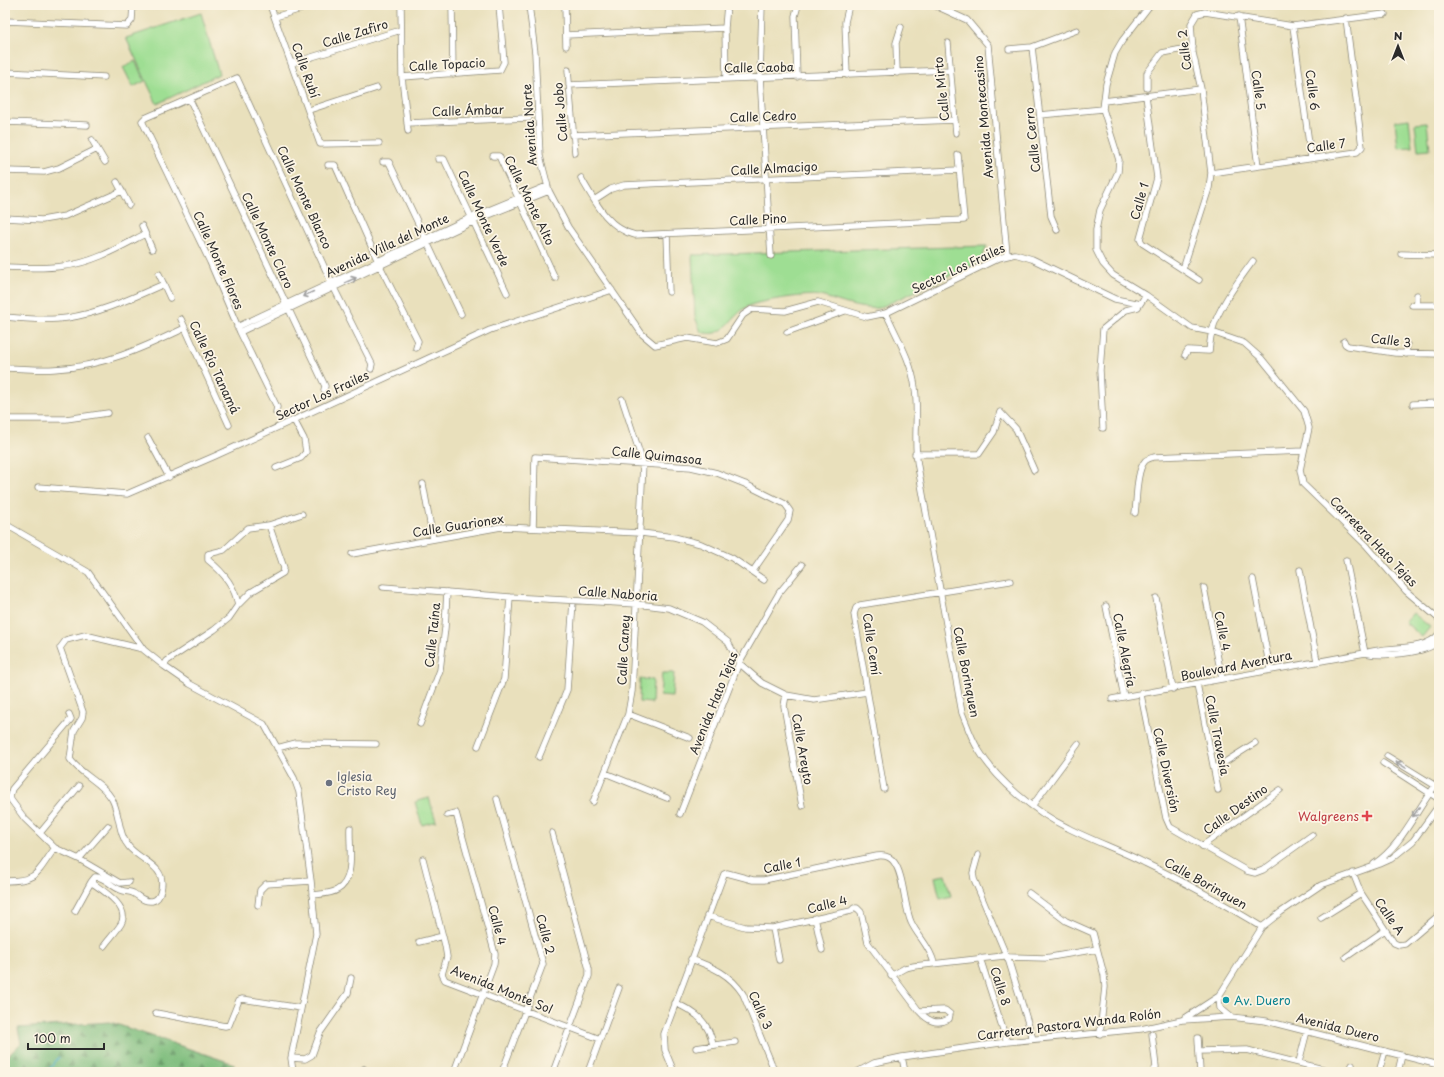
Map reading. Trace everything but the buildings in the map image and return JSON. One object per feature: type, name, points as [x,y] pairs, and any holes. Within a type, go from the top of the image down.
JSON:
[{"type":"street","points":[[5,21],[127,26],[132,20],[133,5]]},
{"type":"street","name":"Calle Rubí","points":[[270,5],[320,144],[379,143]]},
{"type":"street","points":[[275,17],[314,5]]},
{"type":"street","points":[[401,5],[402,77],[408,131]]},
{"type":"street","points":[[452,5],[453,74]]},
{"type":"street","name":"Calle Topacio","points":[[402,77],[498,72],[504,62],[499,5]]},
{"type":"street","name":"Avenida Norte","points":[[529,5],[535,53],[540,156],[548,189],[568,228],[642,334],[655,346],[687,338],[717,343],[726,339],[743,315],[752,309],[785,311],[818,302],[845,311]]},
{"type":"street","points":[[565,5],[566,46]]},
{"type":"street","points":[[726,78],[725,28],[727,5]]},
{"type":"street","points":[[762,5],[760,77],[768,179],[771,256]]},
{"type":"street","points":[[797,77],[795,16],[798,5]]},
{"type":"street","points":[[847,75],[845,22],[849,5]]},
{"type":"street","name":"Avenida Montecasino","points":[[934,5],[966,20],[988,45],[1007,255]]},
{"type":"street","name":"Carretera Hato Tejas","points":[[1150,5],[1122,41],[1115,53],[1110,68],[1103,109],[1118,160],[1118,172],[1100,210],[1096,230],[1096,250],[1103,264],[1113,275],[1146,294],[1192,328],[1212,332],[1244,343],[1261,358],[1304,411],[1309,428],[1300,470],[1303,484],[1366,545],[1406,591],[1439,619]]},
{"type":"street","name":"Calle 2","points":[[1183,269],[1209,188],[1211,173],[1201,89],[1190,24],[1197,14],[1205,12],[1239,16],[1293,26],[1385,14]]},
{"type":"street","name":"Calle 5","points":[[1239,16],[1258,166]]},
{"type":"street","name":"Calle 7","points":[[1211,173],[1357,152],[1362,147],[1346,18]]},
{"type":"street","name":"Calle 6","points":[[1293,26],[1310,158]]},
{"type":"street","points":[[897,72],[896,43],[901,27]]},
{"type":"street","points":[[566,35],[725,28]]},
{"type":"street","name":"Calle Zafiro","points":[[292,63],[401,30]]},
{"type":"street","points":[[1009,49],[1032,46],[1077,30]]},
{"type":"street","name":"Calle Mirto","points":[[948,43],[956,133]]},
{"type":"street","name":"Calle Cerro","points":[[1032,46],[1051,216],[1057,230]]},
{"type":"street","points":[[1147,88],[1148,73],[1162,53],[1193,47]]},
{"type":"street","name":"Calle Jobo","points":[[568,70],[572,135],[575,153]]},
{"type":"street","name":"Calle Caoba","points":[[569,85],[950,70]]},
{"type":"street","points":[[5,72],[104,77]]},
{"type":"street","name":"Calle Monte Blanco","points":[[190,100],[237,78],[333,285],[372,364],[371,369]]},
{"type":"street","points":[[309,110],[377,88]]},
{"type":"street","points":[[1104,101],[1201,89]]},
{"type":"street","name":"Calle 1","points":[[1146,96],[1157,178],[1140,239],[1142,244],[1199,280]]},
{"type":"street","name":"Calle Monte Flores","points":[[190,100],[142,121],[210,262],[239,330],[277,407],[276,412]]},
{"type":"street","name":"Calle Monte Claro","points":[[190,100],[267,263],[286,307],[325,386],[324,390]]},
{"type":"street","points":[[1040,115],[1103,109]]},
{"type":"street","name":"Calle Ámbar","points":[[407,123],[529,118]]},
{"type":"street","name":"Calle Cedro","points":[[572,135],[955,120]]},
{"type":"street","points":[[5,122],[87,125]]},
{"type":"street","points":[[92,140],[105,162]]},
{"type":"street","points":[[5,171],[44,172],[59,168],[97,149]]},
{"type":"street","points":[[958,155],[959,170]]},
{"type":"street","name":"Calle Monte Alto","points":[[493,156],[499,156],[555,278]]},
{"type":"street","name":"Calle Monte Verde","points":[[438,159],[444,159],[507,293]]},
{"type":"street","points":[[383,162],[389,162],[461,314]]},
{"type":"street","points":[[328,166],[335,165],[379,264],[418,341],[416,348]]},
{"type":"street","name":"Calle Almacigo","points":[[594,200],[610,189],[624,185],[959,170]]},
{"type":"street","name":"Calle Pino","points":[[581,178],[594,200],[616,227],[624,233],[636,235],[964,220],[959,170]]},
{"type":"street","points":[[117,182],[130,205]]},
{"type":"street","name":"Avenida Villa del Monte","points":[[239,330],[473,219],[548,189]]},
{"type":"street","points":[[5,218],[42,220],[65,216],[122,191]]},
{"type":"street","points":[[142,226],[152,249]]},
{"type":"street","points":[[5,267],[47,268],[66,266],[109,253],[145,234]]},
{"type":"street","points":[[667,234],[669,292]]},
{"type":"street","name":"Sector Los Frailes","points":[[845,311],[867,317],[886,313],[1007,255],[1015,254],[1032,259],[1115,299],[1140,304]]},
{"type":"street","points":[[1401,254],[1439,254]]},
{"type":"street","points":[[1185,355],[1188,350],[1209,351],[1212,332],[1234,288],[1254,261]]},
{"type":"street","points":[[159,274],[170,298]]},
{"type":"street","points":[[5,317],[40,320],[67,318],[116,306],[164,284]]},
{"type":"street","name":"Sector Los Frailes","points":[[38,487],[127,494],[169,477],[490,330],[612,290]]},
{"type":"street","points":[[1103,428],[1100,370],[1103,329],[1126,310],[1138,307],[1146,294]]},
{"type":"street","points":[[1417,295],[1414,305],[1439,305]]},
{"type":"street","points":[[787,332],[845,311]]},
{"type":"street","name":"Calle Borinquen","points":[[886,313],[908,363],[915,386],[915,454],[960,706],[969,731],[980,753],[998,776],[1032,806],[1066,828],[1144,862],[1214,898],[1262,928]]},
{"type":"street","name":"Calle Río Tanamá","points":[[181,319],[229,425]]},
{"type":"street","points":[[5,368],[54,369],[101,362],[131,353],[185,328]]},
{"type":"street","name":"Calle 3","points":[[1344,341],[1344,344],[1348,346],[1406,354],[1439,354]]},
{"type":"street","points":[[1406,354],[1407,345]]},
{"type":"street","name":"Calle Caney","points":[[592,802],[628,714],[632,691],[641,533],[643,463],[642,453],[622,399]]},
{"type":"street","points":[[1413,404],[1439,403]]},
{"type":"street","points":[[915,454],[979,454],[994,432],[1000,412],[1016,429],[1034,470]]},
{"type":"street","points":[[5,419],[66,419],[108,413]]},
{"type":"street","points":[[276,468],[301,458],[306,452],[304,439],[294,420]]},
{"type":"street","points":[[148,438],[169,477]]},
{"type":"street","points":[[1135,513],[1137,485],[1141,470],[1145,461],[1154,457],[1304,451]]},
{"type":"street","name":"Calle Quimasoa","points":[[533,528],[535,457],[691,467],[717,473],[744,484],[785,504],[790,511],[788,520],[753,571]]},
{"type":"street","points":[[423,484],[433,539]]},
{"type":"street","points":[[238,605],[236,595],[226,579],[208,560],[208,554],[224,550],[248,528],[269,525],[302,514]]},
{"type":"street","points":[[5,524],[88,572],[144,650],[164,666],[190,684],[264,724],[294,778],[299,792],[311,881],[316,934],[290,1058],[293,1072]]},
{"type":"street","points":[[164,666],[167,661],[214,630],[229,618],[238,605],[251,592],[283,573],[284,568],[269,525]]},
{"type":"street","name":"Calle Guarionex","points":[[352,554],[501,527],[641,533],[674,537],[701,544],[732,558],[764,580]]},
{"type":"street","points":[[1346,560],[1365,653]]},
{"type":"street","name":"Avenida Hato Tejas","points":[[680,814],[739,663],[779,593],[802,565]]},
{"type":"street","points":[[1300,570],[1317,661]]},
{"type":"street","points":[[1253,579],[1270,669]]},
{"type":"street","name":"Calle Cemí","points":[[884,789],[854,614],[856,608],[860,605],[1010,581]]},
{"type":"street","name":"Calle Naboria","points":[[383,587],[510,597],[637,604],[669,608],[702,622],[728,642],[739,663],[762,683],[786,695],[814,700],[867,692]]},
{"type":"street","name":"Calle 4","points":[[1204,588],[1222,679]]},
{"type":"street","name":"Calle Taína","points":[[420,724],[440,670],[445,628],[447,592]]},
{"type":"street","points":[[478,746],[504,679],[510,597]]},
{"type":"street","points":[[1156,598],[1173,689]]},
{"type":"street","points":[[539,757],[567,690],[573,601]]},
{"type":"street","name":"Calle Alegría","points":[[1106,606],[1124,698]]},
{"type":"street","name":"Boulevard Aventura","points":[[1112,700],[1392,647],[1419,646],[1429,642],[1439,634]]},
{"type":"street","points":[[75,911],[95,877],[100,877],[117,888],[133,893],[146,901],[155,900],[160,895],[163,884],[161,874],[154,866],[129,848],[124,838],[112,799],[102,787],[75,765],[70,759],[74,731],[82,718],[83,712],[60,648],[66,640],[85,635],[144,650]]},
{"type":"street","name":"Boulevard Aventura","points":[[1365,653],[1382,656],[1438,642]]},
{"type":"street","name":"Calle Travesía","points":[[1197,684],[1218,790]]},
{"type":"street","name":"Calle Areyto","points":[[786,695],[784,706],[802,806]]},
{"type":"street","name":"Calle Diversión","points":[[1141,695],[1167,823],[1170,827],[1247,871],[1255,873],[1263,870],[1312,835]]},
{"type":"street","points":[[69,714],[71,719],[10,792],[11,800],[26,819],[55,848],[80,859],[120,883],[129,882]]},
{"type":"street","points":[[628,714],[690,738]]},
{"type":"street","points":[[1214,769],[1255,742]]},
{"type":"street","points":[[277,748],[296,743],[376,744]]},
{"type":"street","points":[[1032,806],[1078,744]]},
{"type":"street","points":[[1386,756],[1437,787]]},
{"type":"street","points":[[1383,762],[1439,799]]},
{"type":"street","points":[[605,773],[666,798]]},
{"type":"street","name":"Carretera Pastora Wanda Rolón","points":[[1368,867],[1384,857],[1397,842],[1430,793],[1437,787],[1439,781]]},
{"type":"street","points":[[40,833],[79,786]]},
{"type":"street","name":"Calle Destino","points":[[1202,846],[1280,790]]},
{"type":"street","name":"Calle 2","points":[[497,799],[543,964],[527,1011],[502,1072]]},
{"type":"street","name":"Carretera Pastora Wanda Rolón","points":[[857,1072],[874,1063],[902,1057],[1007,1042],[1100,1034],[1182,1020],[1218,996],[1262,928],[1281,912],[1321,885],[1391,859],[1413,841],[1439,805]]},
{"type":"street","name":"Calle 4","points":[[447,815],[456,813],[495,954],[494,964],[454,1072]]},
{"type":"street","points":[[80,859],[108,826]]},
{"type":"street","points":[[312,895],[336,891],[346,883],[349,874],[350,828]]},
{"type":"street","points":[[552,833],[589,969],[589,976],[553,1072]]},
{"type":"street","points":[[5,881],[16,882],[35,876],[55,848]]},
{"type":"street","name":"Calle 1","points":[[674,1072],[664,1042],[664,1034],[721,877],[726,874],[753,880],[764,880],[882,855],[891,858],[894,862],[911,922],[931,950],[934,963]]},
{"type":"street","points":[[978,855],[973,873],[974,879],[1009,962],[1033,1039]]},
{"type":"street","name":"Avenida Monte Sol","points":[[423,859],[447,957],[442,974],[445,980],[600,1039]]},
{"type":"street","name":"Calle A","points":[[1352,873],[1361,893],[1394,943],[1399,945],[1405,944],[1439,915]]},
{"type":"street","points":[[258,905],[260,890],[266,884],[311,881]]},
{"type":"street","points":[[91,882],[113,898],[123,913],[122,922],[104,946]]},
{"type":"street","points":[[1029,893],[1066,921],[1092,932],[1104,975],[1105,987],[1100,1034]]},
{"type":"street","points":[[1321,918],[1361,893]]},
{"type":"street","name":"Calle 4","points":[[707,916],[745,927],[773,928],[851,911],[854,908],[859,909],[868,943],[892,976],[926,1019],[932,1022],[946,1021],[950,1016],[948,1011],[945,1010],[919,1010]]},
{"type":"street","points":[[815,918],[822,950]]},
{"type":"street","points":[[773,928],[779,960]]},
{"type":"street","points":[[1346,957],[1385,930]]},
{"type":"street","points":[[419,942],[443,936]]},
{"type":"street","points":[[980,958],[1044,958],[1097,949]]},
{"type":"street","name":"Calle 8","points":[[934,963],[980,958],[1007,1042]]},
{"type":"street","name":"Calle 3","points":[[692,959],[724,973],[738,986],[746,1001],[775,1072]]},
{"type":"street","points":[[892,976],[905,968],[934,963]]},
{"type":"street","points":[[290,1058],[305,1059],[312,1055],[320,1033],[348,993],[351,978]]},
{"type":"street","points":[[588,1072],[619,988]]},
{"type":"street","points":[[1218,996],[1220,1008],[1231,1017]]},
{"type":"street","points":[[156,1013],[225,1026],[229,1025],[239,1000],[242,999],[301,1008]]},
{"type":"street","points":[[675,1003],[689,1009],[701,1018],[710,1031],[714,1046]]},
{"type":"street","name":"Avenida Duero","points":[[1182,1020],[1231,1017],[1266,1021],[1439,1065]]},
{"type":"street","points":[[1299,1062],[1307,1031]]},
{"type":"street","points":[[1152,1034],[1156,1067],[1153,1072]]},
{"type":"street","points":[[1198,1038],[1200,1072]]},
{"type":"street","points":[[1153,1042],[1160,1041]]},
{"type":"street","points":[[696,1048],[735,1042]]},
{"type":"street","points":[[1199,1051],[1247,1050],[1335,1072]]},
{"type":"street","points":[[1380,1072],[1386,1051]]},
{"type":"street","points":[[1398,1072],[1402,1055]]},
{"type":"street","points":[[902,1057],[905,1072]]},
{"type":"street","points":[[1350,1072],[1352,1065]]},
{"type":"green space","points":[[201,13],[219,74],[157,104],[126,38]]},
{"type":"green space","points":[[135,61],[145,81],[133,87],[123,67]]},
{"type":"green space","points":[[1409,119],[1412,147],[1398,148],[1395,121]]},
{"type":"green space","points":[[1427,123],[1430,149],[1418,150],[1415,124]]},
{"type":"green space","points":[[987,246],[980,262],[879,308],[863,308],[815,295],[764,301],[744,309],[728,325],[717,332],[710,334],[701,332],[695,317],[692,255]]},
{"type":"green space","points":[[1413,613],[1430,627],[1422,637],[1405,622]]},
{"type":"green space","points":[[662,673],[674,673],[672,697],[660,696]]},
{"type":"green space","points":[[640,679],[653,680],[652,703],[639,702]]},
{"type":"green space","points":[[429,798],[436,821],[422,825],[415,802]]},
{"type":"green space","points":[[945,875],[951,896],[940,899],[935,877]]},
{"type":"green space","points":[[110,1022],[234,1064],[233,1072],[5,1072],[5,1059],[21,1043],[18,1028]]},
{"type":"waterway","points":[[44,1072],[48,1071],[59,1057]]},
{"type":"place","name":"Iglesia Cristo Rey","points":[[329,783]]},
{"type":"place","name":"Walgreens","points":[[1367,816]]},
{"type":"place","name":"Av. Duero","points":[[1226,1000]]}]
